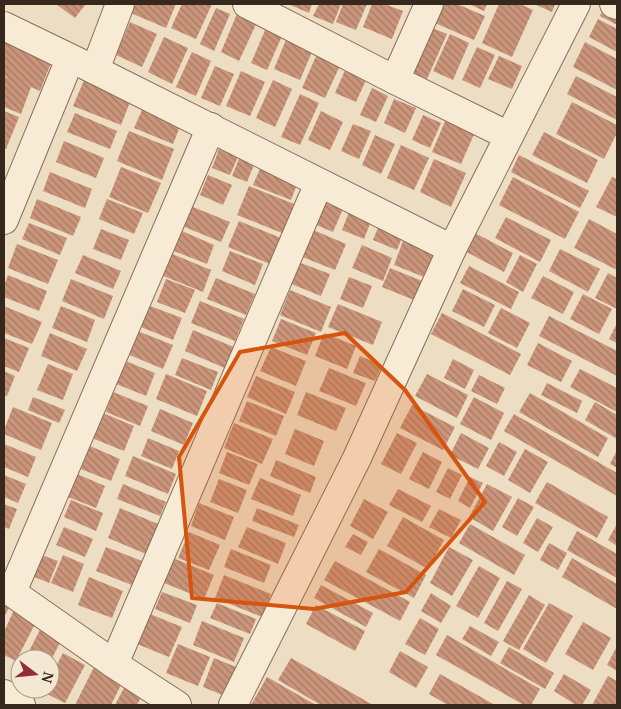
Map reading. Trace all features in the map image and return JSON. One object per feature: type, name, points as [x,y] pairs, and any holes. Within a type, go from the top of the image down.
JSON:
[{"type":"street","points":[[95,70],[120,4]]},
{"type":"street","points":[[395,80],[429,4]]},
{"type":"street","points":[[233,705],[357,458],[452,249],[576,4]]},
{"type":"street","points":[[259,7],[395,80],[509,136]]},
{"type":"street","points":[[4,26],[211,127],[452,249]]},
{"type":"street","points":[[4,220],[70,59]]},
{"type":"street","points":[[177,705],[114,664],[8,590],[211,127]]},
{"type":"street","points":[[114,664],[319,183]]},
{"type":"street","points":[[4,694],[21,705]]},
{"type":"highlighted area","points":[[345,333],[405,390],[485,502],[406,592],[314,609],[192,598],[179,457],[240,352]]},
{"type":"building","points":[[56,4],[86,4],[75,18]]},
{"type":"building","points":[[129,4],[176,4],[166,28],[126,11]]},
{"type":"building","points":[[182,4],[212,4],[196,39],[171,28]]},
{"type":"building","points":[[288,4],[312,4],[309,13]]},
{"type":"building","points":[[319,4],[341,4],[333,24],[313,16]]},
{"type":"building","points":[[343,4],[367,4],[356,30],[336,22]]},
{"type":"building","points":[[372,4],[384,4],[403,11],[392,39],[363,27]]},
{"type":"building","points":[[444,4],[457,4],[485,16],[474,40],[435,23]]},
{"type":"building","points":[[469,4],[487,4],[484,11]]},
{"type":"building","points":[[499,4],[520,4],[533,10],[512,57],[482,43]]},
{"type":"building","points":[[534,4],[555,4],[552,12]]},
{"type":"building","points":[[606,4],[617,7],[617,25],[600,16]]},
{"type":"building","points":[[216,8],[230,14],[214,51],[200,44]]},
{"type":"building","points":[[237,14],[257,22],[239,61],[221,52]]},
{"type":"building","points":[[598,19],[617,29],[617,52],[589,37]]},
{"type":"building","points":[[130,22],[157,34],[142,67],[116,55]]},
{"type":"building","points":[[427,26],[447,34],[427,79],[408,70]]},
{"type":"building","points":[[266,28],[282,36],[267,70],[251,63]]},
{"type":"building","points":[[4,32],[55,53],[40,91],[31,87],[21,114],[4,107],[4,77],[9,78],[4,76]]},
{"type":"building","points":[[450,34],[469,43],[453,80],[433,71]]},
{"type":"building","points":[[288,35],[314,47],[300,80],[274,69]]},
{"type":"building","points":[[164,37],[188,48],[172,84],[148,72]]},
{"type":"building","points":[[585,42],[617,59],[617,90],[573,67]]},
{"type":"building","points":[[320,47],[344,57],[325,98],[302,88]]},
{"type":"building","points":[[477,47],[495,55],[480,88],[462,80]]},
{"type":"building","points":[[192,52],[211,61],[196,96],[176,87]]},
{"type":"building","points":[[499,56],[522,66],[512,89],[488,79]]},
{"type":"building","points":[[215,66],[234,74],[220,106],[201,98]]},
{"type":"building","points":[[346,68],[367,78],[356,102],[335,93]]},
{"type":"building","points":[[241,71],[265,82],[250,116],[226,106]]},
{"type":"building","points":[[576,76],[617,97],[617,120],[567,94]]},
{"type":"building","points":[[85,78],[132,97],[121,125],[73,106]]},
{"type":"building","points":[[273,80],[292,89],[275,127],[256,118]]},
{"type":"building","points":[[372,88],[388,96],[376,122],[360,115]]},
{"type":"building","points":[[300,94],[319,103],[300,145],[281,137]]},
{"type":"building","points":[[394,99],[416,108],[405,133],[384,123]]},
{"type":"building","points":[[146,101],[184,117],[173,144],[134,128]]},
{"type":"building","points":[[572,102],[617,125],[617,133],[604,159],[556,134]]},
{"type":"building","points":[[4,111],[19,117],[6,149],[4,148]]},
{"type":"building","points":[[321,111],[343,122],[330,150],[308,140]]},
{"type":"building","points":[[75,113],[117,131],[110,149],[67,132]]},
{"type":"building","points":[[423,115],[441,123],[430,148],[412,140]]},
{"type":"building","points":[[446,119],[475,132],[461,164],[432,152]]},
{"type":"building","points":[[353,124],[371,131],[359,159],[341,151]]},
{"type":"building","points":[[129,131],[174,149],[162,180],[117,161]]},
{"type":"building","points":[[544,132],[598,160],[587,183],[532,155]]},
{"type":"building","points":[[375,135],[395,144],[381,174],[362,165]]},
{"type":"building","points":[[64,141],[104,158],[96,178],[56,162]]},
{"type":"building","points":[[401,145],[429,158],[414,190],[387,178]]},
{"type":"building","points":[[219,149],[238,157],[230,175],[212,168]]},
{"type":"building","points":[[241,154],[256,160],[247,182],[232,176]]},
{"type":"building","points":[[519,155],[589,191],[580,208],[511,172]]},
{"type":"building","points":[[434,159],[466,173],[451,207],[420,192]]},
{"type":"building","points":[[262,164],[299,179],[291,200],[253,185]]},
{"type":"building","points":[[121,167],[161,183],[148,213],[109,197]]},
{"type":"building","points":[[50,172],[92,189],[85,208],[43,191]]},
{"type":"building","points":[[208,175],[232,185],[223,205],[200,195]]},
{"type":"building","points":[[513,177],[579,212],[565,239],[499,205]]},
{"type":"building","points":[[612,177],[617,179],[617,217],[596,207]]},
{"type":"building","points":[[249,186],[294,204],[282,233],[237,215]]},
{"type":"building","points":[[37,199],[81,217],[73,236],[30,218]]},
{"type":"building","points":[[107,199],[143,213],[134,234],[99,219]]},
{"type":"building","points":[[323,202],[343,209],[333,232],[314,224]]},
{"type":"building","points":[[188,205],[230,222],[221,242],[180,225]]},
{"type":"building","points":[[351,207],[373,216],[364,239],[342,230]]},
{"type":"building","points":[[506,217],[551,240],[540,262],[495,238]]},
{"type":"building","points":[[589,219],[617,234],[617,270],[574,248]]},
{"type":"building","points":[[381,220],[405,230],[397,250],[373,240]]},
{"type":"building","points":[[239,221],[281,238],[270,264],[228,247]]},
{"type":"building","points":[[29,223],[67,238],[60,255],[22,239]]},
{"type":"building","points":[[101,229],[129,240],[121,260],[93,249]]},
{"type":"building","points":[[311,229],[346,244],[335,270],[300,256]]},
{"type":"building","points":[[182,231],[214,245],[207,264],[174,251]]},
{"type":"building","points":[[473,232],[513,253],[504,272],[463,250]]},
{"type":"building","points":[[403,241],[434,253],[424,277],[394,265]]},
{"type":"building","points":[[17,244],[58,260],[48,284],[8,268]]},
{"type":"building","points":[[362,245],[392,258],[383,281],[352,268]]},
{"type":"building","points":[[560,249],[600,269],[588,292],[549,271]]},
{"type":"building","points":[[230,251],[263,264],[255,285],[222,271]]},
{"type":"building","points":[[170,253],[211,270],[203,292],[161,275]]},
{"type":"building","points":[[83,255],[121,271],[113,289],[75,273]]},
{"type":"building","points":[[520,255],[537,264],[523,292],[506,282]]},
{"type":"building","points":[[298,262],[330,274],[321,296],[289,283]]},
{"type":"building","points":[[469,266],[519,292],[511,309],[460,283]]},
{"type":"building","points":[[390,268],[422,281],[414,300],[382,287]]},
{"type":"building","points":[[608,273],[617,278],[617,309],[595,298]]},
{"type":"building","points":[[8,275],[47,291],[39,311],[4,297],[4,286]]},
{"type":"building","points":[[543,276],[574,292],[563,314],[531,298]]},
{"type":"building","points":[[349,277],[372,286],[363,308],[340,299]]},
{"type":"building","points":[[216,278],[255,294],[246,315],[207,299]]},
{"type":"building","points":[[71,279],[113,296],[104,319],[62,301]]},
{"type":"building","points":[[166,279],[195,290],[185,313],[157,302]]},
{"type":"building","points":[[463,289],[495,305],[484,327],[452,311]]},
{"type":"building","points":[[290,290],[331,307],[321,332],[280,315]]},
{"type":"building","points":[[583,294],[612,309],[599,334],[570,319]]},
{"type":"building","points":[[200,301],[244,319],[235,341],[191,323]]},
{"type":"building","points":[[338,304],[382,322],[373,345],[328,327]]},
{"type":"building","points":[[4,306],[42,322],[32,344],[4,333]]},
{"type":"building","points":[[61,306],[95,320],[87,342],[52,328]]},
{"type":"building","points":[[150,306],[182,318],[173,340],[141,327]]},
{"type":"building","points":[[501,308],[530,323],[517,348],[488,333]]},
{"type":"building","points":[[442,313],[521,354],[510,375],[431,334]]},
{"type":"building","points":[[549,316],[617,351],[617,376],[539,336]]},
{"type":"building","points":[[281,319],[316,333],[307,355],[272,341]]},
{"type":"building","points":[[617,323],[617,343],[609,339]]},
{"type":"building","points":[[135,330],[173,345],[163,369],[125,353]]},
{"type":"building","points":[[193,330],[236,348],[227,369],[185,351]]},
{"type":"building","points":[[50,333],[87,349],[77,371],[41,356]]},
{"type":"building","points":[[324,333],[356,346],[347,369],[315,356]]},
{"type":"building","points":[[4,338],[29,348],[19,372],[4,366]]},
{"type":"building","points":[[538,343],[572,361],[561,382],[527,365]]},
{"type":"building","points":[[271,347],[306,361],[296,386],[260,371]]},
{"type":"building","points":[[360,356],[382,365],[375,381],[353,373]]},
{"type":"building","points":[[118,358],[155,373],[146,396],[109,381]]},
{"type":"building","points":[[182,358],[218,372],[211,390],[175,375]]},
{"type":"building","points":[[453,359],[474,370],[465,389],[444,378]]},
{"type":"building","points":[[48,364],[73,374],[63,400],[37,390]]},
{"type":"building","points":[[329,368],[366,383],[356,406],[319,391]]},
{"type":"building","points":[[580,369],[617,388],[617,412],[570,387]]},
{"type":"building","points":[[4,371],[15,376],[7,396],[4,395]]},
{"type":"building","points":[[166,374],[207,391],[197,416],[156,399]]},
{"type":"building","points":[[427,374],[468,395],[457,418],[415,396]]},
{"type":"building","points":[[479,375],[505,388],[497,404],[471,391]]},
{"type":"building","points":[[256,376],[295,392],[286,414],[247,397]]},
{"type":"building","points":[[547,383],[582,401],[577,413],[541,395]]},
{"type":"building","points":[[113,392],[148,406],[140,426],[106,412]]},
{"type":"building","points":[[306,392],[346,408],[336,431],[297,415]]},
{"type":"building","points":[[530,393],[608,438],[598,457],[519,412]]},
{"type":"building","points":[[33,397],[65,410],[59,423],[28,410]]},
{"type":"building","points":[[474,397],[504,413],[491,440],[460,424]]},
{"type":"building","points":[[247,401],[284,416],[276,436],[239,421]]},
{"type":"building","points":[[595,402],[617,415],[617,439],[585,420]]},
{"type":"building","points":[[412,405],[455,427],[443,450],[400,428]]},
{"type":"building","points":[[13,407],[52,423],[41,450],[4,434]]},
{"type":"building","points":[[160,409],[193,423],[184,445],[151,431]]},
{"type":"building","points":[[98,411],[134,426],[124,451],[87,436]]},
{"type":"building","points":[[514,414],[617,473],[617,496],[504,431]]},
{"type":"building","points":[[234,423],[273,439],[262,464],[224,448]]},
{"type":"building","points":[[295,429],[324,441],[314,466],[285,454]]},
{"type":"building","points":[[397,433],[417,443],[401,474],[381,464]]},
{"type":"building","points":[[461,433],[489,448],[478,469],[450,455]]},
{"type":"building","points":[[148,438],[179,451],[172,469],[141,456]]},
{"type":"building","points":[[499,442],[517,452],[504,476],[486,466]]},
{"type":"building","points":[[4,444],[36,457],[28,477],[4,467]]},
{"type":"building","points":[[90,446],[120,459],[111,481],[81,469]]},
{"type":"building","points":[[525,449],[548,462],[530,493],[508,480]]},
{"type":"building","points":[[617,450],[617,468],[610,464]]},
{"type":"building","points":[[227,452],[258,464],[249,485],[219,473]]},
{"type":"building","points":[[423,452],[442,462],[429,489],[409,479]]},
{"type":"building","points":[[133,456],[176,474],[168,494],[125,476]]},
{"type":"building","points":[[276,460],[316,477],[310,493],[270,476]]},
{"type":"building","points":[[448,468],[462,475],[450,499],[436,492]]},
{"type":"building","points":[[77,474],[105,486],[96,508],[68,497]]},
{"type":"building","points":[[4,475],[26,484],[18,503],[4,497]]},
{"type":"building","points":[[470,477],[483,483],[470,508],[458,501]]},
{"type":"building","points":[[260,478],[301,495],[293,516],[251,499]]},
{"type":"building","points":[[219,479],[247,490],[238,513],[210,502]]},
{"type":"building","points":[[547,482],[608,517],[597,538],[535,503]]},
{"type":"building","points":[[123,484],[166,502],[160,516],[117,499]]},
{"type":"building","points":[[487,484],[512,497],[493,531],[469,517]]},
{"type":"building","points":[[398,489],[431,506],[422,522],[389,505]]},
{"type":"building","points":[[518,498],[534,507],[517,536],[502,527]]},
{"type":"building","points":[[364,499],[388,512],[373,539],[350,526]]},
{"type":"building","points":[[71,500],[103,513],[96,531],[64,517]]},
{"type":"building","points":[[199,503],[234,517],[225,540],[191,526]]},
{"type":"building","points":[[4,504],[17,509],[9,529],[4,527]]},
{"type":"building","points":[[120,508],[158,524],[146,554],[108,538]]},
{"type":"building","points":[[257,508],[299,525],[294,537],[252,521]]},
{"type":"building","points":[[439,509],[461,520],[451,538],[429,527]]},
{"type":"building","points":[[403,517],[444,540],[428,569],[387,546]]},
{"type":"building","points":[[537,518],[553,527],[538,552],[523,543]]},
{"type":"building","points":[[470,524],[525,555],[514,575],[459,543]]},
{"type":"building","points":[[617,524],[617,546],[608,540]]},
{"type":"building","points":[[64,527],[93,539],[85,557],[56,545]]},
{"type":"building","points":[[247,527],[286,543],[278,564],[238,547]]},
{"type":"building","points":[[577,531],[617,554],[617,578],[567,550]]},
{"type":"building","points":[[189,532],[220,545],[209,570],[178,558]]},
{"type":"building","points":[[353,534],[368,542],[361,555],[345,547]]},
{"type":"building","points":[[549,543],[567,553],[558,570],[540,560]]},
{"type":"building","points":[[106,547],[142,561],[132,585],[96,571]]},
{"type":"building","points":[[449,547],[473,560],[452,596],[430,583]]},
{"type":"building","points":[[231,549],[271,565],[264,583],[224,567]]},
{"type":"building","points":[[379,549],[426,575],[414,598],[366,572]]},
{"type":"building","points":[[39,554],[58,561],[49,583],[30,575]]},
{"type":"building","points":[[63,555],[84,564],[73,592],[51,583]]},
{"type":"building","points":[[173,558],[214,575],[204,599],[164,583]]},
{"type":"building","points":[[572,558],[617,584],[617,609],[562,577]]},
{"type":"building","points":[[335,561],[410,602],[400,621],[324,580]]},
{"type":"building","points":[[479,566],[500,578],[478,618],[456,606]]},
{"type":"building","points":[[224,575],[271,594],[262,617],[215,598]]},
{"type":"building","points":[[89,577],[123,591],[112,618],[78,605]]},
{"type":"building","points":[[507,581],[522,589],[498,631],[484,623]]},
{"type":"building","points":[[321,585],[373,613],[366,627],[314,598]]},
{"type":"building","points":[[162,592],[197,605],[190,623],[155,609]]},
{"type":"building","points":[[431,593],[451,606],[441,623],[421,611]]},
{"type":"building","points":[[529,595],[545,605],[519,650],[503,641]]},
{"type":"building","points":[[4,600],[11,604],[4,617]]},
{"type":"building","points":[[217,603],[256,619],[250,634],[210,618]]},
{"type":"building","points":[[549,603],[573,616],[546,663],[523,649]]},
{"type":"building","points":[[316,605],[365,631],[355,651],[306,624]]},
{"type":"building","points":[[14,610],[36,622],[22,649],[10,649],[10,658],[4,655],[4,632]]},
{"type":"building","points":[[150,614],[182,627],[169,657],[137,644]]},
{"type":"building","points":[[420,618],[439,629],[425,655],[405,644]]},
{"type":"building","points":[[202,621],[244,638],[234,662],[193,645]]},
{"type":"building","points":[[583,622],[611,638],[593,670],[565,654]]},
{"type":"building","points":[[43,624],[64,635],[57,649],[30,649]]},
{"type":"building","points":[[470,626],[499,642],[491,656],[462,639]]},
{"type":"building","points":[[447,635],[540,689],[531,705],[524,705],[436,655]]},
{"type":"building","points":[[178,644],[210,657],[198,686],[166,673]]},
{"type":"building","points":[[617,646],[617,671],[607,665]]},
{"type":"building","points":[[509,647],[554,673],[545,689],[500,663]]},
{"type":"building","points":[[400,651],[428,667],[416,688],[389,672]]},
{"type":"building","points":[[63,653],[85,665],[65,703],[57,699],[60,699],[60,659]]},
{"type":"building","points":[[214,658],[236,667],[225,696],[203,687]]},
{"type":"building","points":[[291,658],[373,705],[321,705],[278,680]]},
{"type":"building","points":[[96,663],[125,677],[111,705],[75,705]]},
{"type":"building","points":[[440,674],[495,705],[448,705],[429,694]]},
{"type":"building","points":[[564,674],[591,690],[582,705],[576,705],[554,691]]},
{"type":"building","points":[[608,676],[617,681],[617,705],[592,705]]},
{"type":"building","points":[[267,677],[316,705],[251,705]]},
{"type":"building","points":[[126,684],[143,693],[137,705],[115,705]]}]
